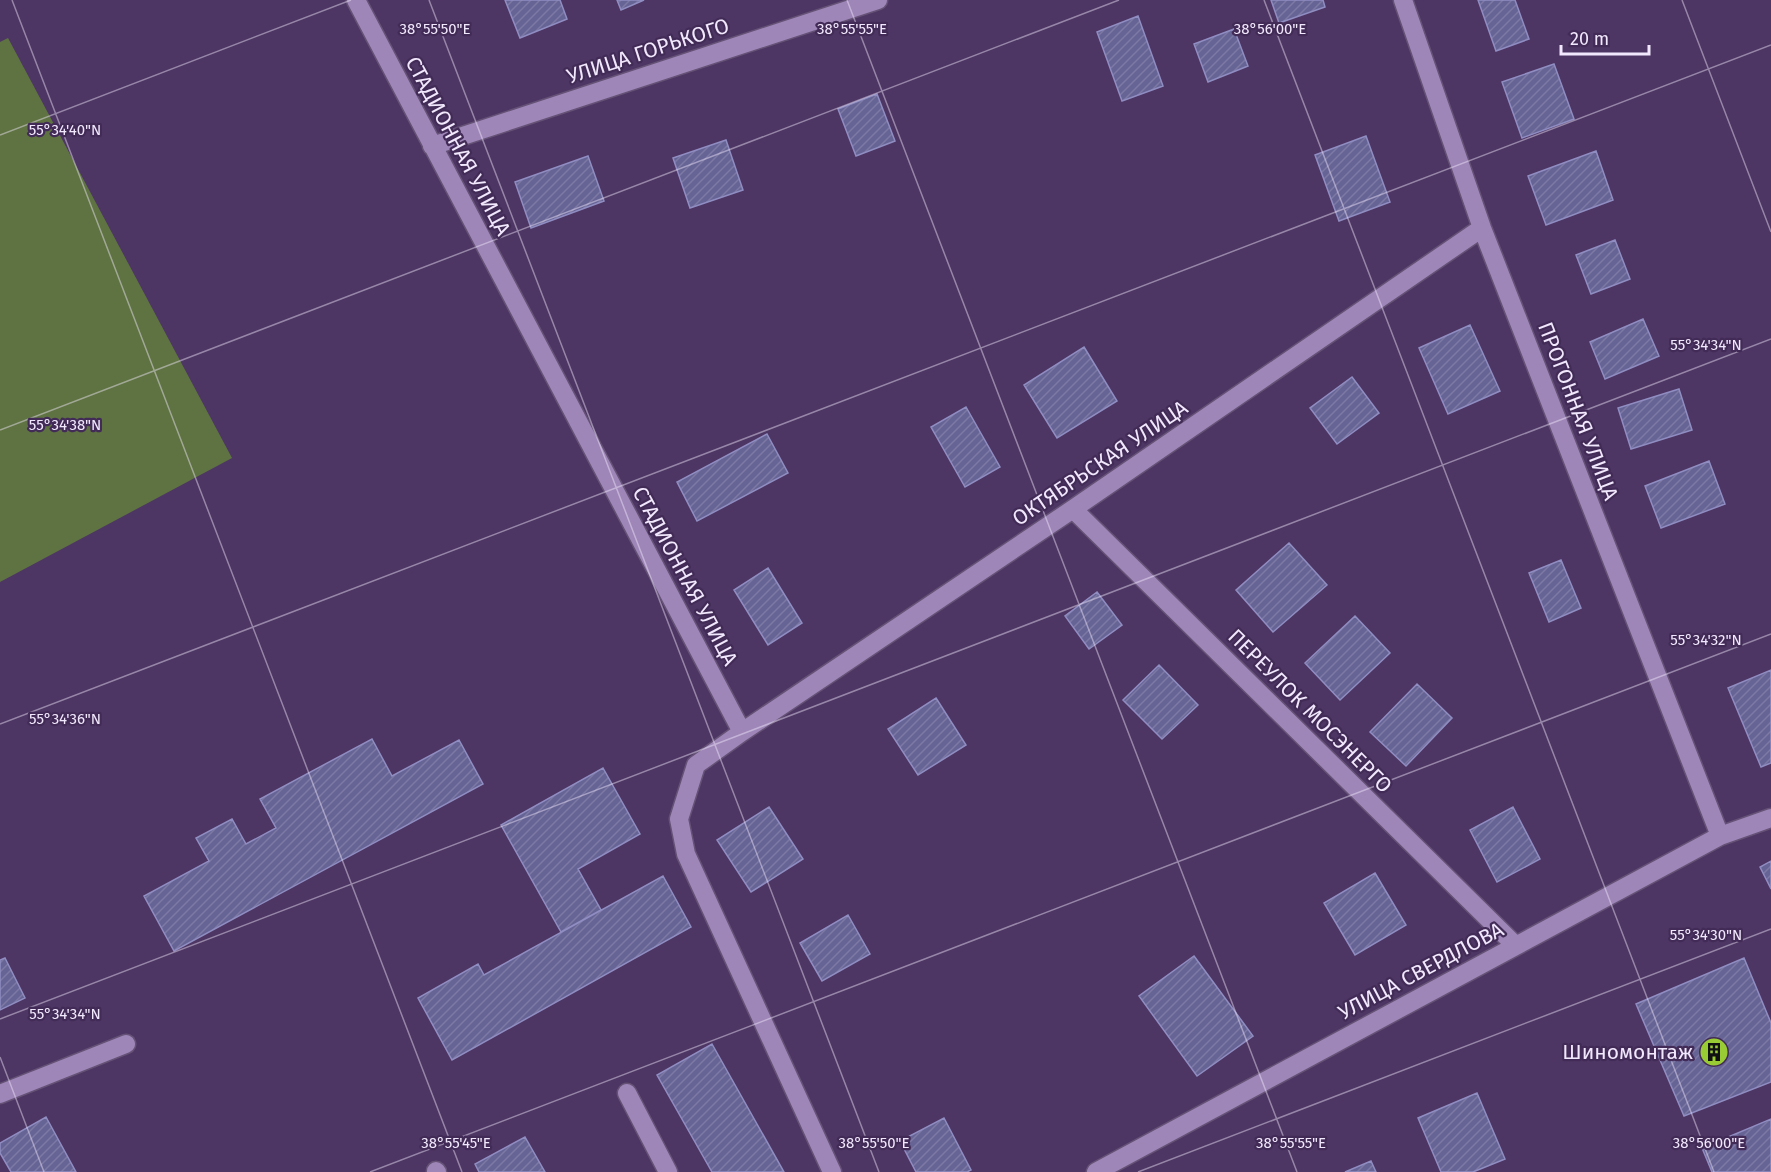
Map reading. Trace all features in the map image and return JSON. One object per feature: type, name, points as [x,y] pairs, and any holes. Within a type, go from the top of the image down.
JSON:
[{"type":"street","name":"СТАДИОННАЯ УЛИЦА","points":[[357,0],[742,732]]},
{"type":"street","name":"УЛИЦА ГОРЬКОГО","points":[[432,146],[878,0]]},
{"type":"street","name":"ПРОГОННАЯ УЛИЦА","points":[[1403,0],[1482,228],[1720,836]]},
{"type":"street","name":"ОКТЯБРЬСКАЯ УЛИЦА","points":[[742,732],[1482,228]]},
{"type":"street","name":"ПЕРЕУЛОК МОСЭНЕРГО","points":[[1072,509],[1516,946]]},
{"type":"street","points":[[742,732],[696,765],[679,819],[686,854],[832,1172]]},
{"type":"street","name":"УЛИЦА СВЕРДЛОВА","points":[[1096,1172],[1720,836],[1771,818]]},
{"type":"street","points":[[0,1094],[126,1044]]},
{"type":"street","points":[[627,1093],[668,1172]]},
{"type":"green space","points":[[8,38],[232,458],[0,582],[0,42]]},
{"type":"building","points":[[505,0],[560,0],[567,19],[520,38]]},
{"type":"building","points":[[617,0],[644,0],[621,10]]},
{"type":"building","points":[[1271,0],[1323,0],[1325,7],[1279,23]]},
{"type":"building","points":[[1478,0],[1515,0],[1529,39],[1496,51]]},
{"type":"building","points":[[1138,16],[1163,86],[1122,101],[1097,32]]},
{"type":"building","points":[[1234,29],[1248,66],[1208,82],[1194,44]]},
{"type":"building","points":[[1554,64],[1574,119],[1522,138],[1502,82]]},
{"type":"building","points":[[877,94],[895,141],[856,156],[838,109]]},
{"type":"building","points":[[1366,136],[1390,202],[1339,221],[1315,155]]},
{"type":"building","points":[[726,140],[743,190],[690,208],[673,158]]},
{"type":"building","points":[[1596,151],[1613,200],[1546,225],[1528,176]]},
{"type":"building","points":[[588,156],[604,201],[531,228],[515,182]]},
{"type":"building","points":[[1615,240],[1630,279],[1591,294],[1576,255]]},
{"type":"building","points":[[1643,319],[1659,356],[1605,379],[1590,342]]},
{"type":"building","points":[[1470,325],[1500,391],[1448,414],[1419,348]]},
{"type":"building","points":[[1084,347],[1117,401],[1057,438],[1024,385]]},
{"type":"building","points":[[1352,377],[1379,413],[1337,444],[1310,408]]},
{"type":"building","points":[[1679,389],[1692,430],[1631,449],[1618,408]]},
{"type":"building","points":[[966,407],[1000,467],[965,487],[931,427]]},
{"type":"building","points":[[767,434],[788,473],[697,521],[677,482]]},
{"type":"building","points":[[1709,461],[1725,504],[1661,528],[1645,486]]},
{"type":"building","points":[[1289,543],[1327,585],[1273,632],[1236,590]]},
{"type":"building","points":[[1561,560],[1581,608],[1549,622],[1529,573]]},
{"type":"building","points":[[768,568],[802,623],[768,645],[734,590]]},
{"type":"building","points":[[1097,592],[1122,625],[1089,649],[1065,616]]},
{"type":"building","points":[[1355,616],[1390,653],[1340,700],[1305,663]]},
{"type":"building","points":[[1159,665],[1198,705],[1162,739],[1123,700]]},
{"type":"building","points":[[1771,670],[1771,763],[1761,767],[1728,688]]},
{"type":"building","points":[[1417,684],[1452,718],[1406,766],[1370,732]]},
{"type":"building","points":[[936,698],[966,745],[918,775],[888,729]]},
{"type":"building","points":[[372,739],[392,776],[459,740],[483,784],[174,951],[144,896],[209,861],[196,838],[232,819],[246,844],[276,828],[260,799]]},
{"type":"building","points":[[603,768],[640,834],[578,869],[601,910],[561,932],[501,825]]},
{"type":"building","points":[[769,807],[803,859],[751,892],[717,840]]},
{"type":"building","points":[[1513,807],[1540,859],[1497,882],[1470,830]]},
{"type":"building","points":[[1771,861],[1771,889],[1760,867]]},
{"type":"building","points":[[1375,873],[1406,925],[1355,955],[1324,903]]},
{"type":"building","points":[[663,876],[691,927],[452,1060],[418,998],[478,964],[484,975]]},
{"type":"building","points":[[848,915],[870,954],[822,981],[800,943]]},
{"type":"building","points":[[1194,956],[1253,1036],[1197,1076],[1139,996]]},
{"type":"building","points":[[5,958],[25,998],[0,1010],[0,960]]},
{"type":"building","name":"Шиномонтаж","points":[[1744,958],[1771,1023],[1771,1082],[1684,1116],[1636,1004]]},
{"type":"building","points":[[712,1044],[784,1172],[712,1172],[657,1075]]},
{"type":"building","points":[[1477,1093],[1505,1159],[1473,1172],[1441,1172],[1418,1118]]},
{"type":"building","points":[[46,1117],[76,1172],[11,1172],[0,1153],[0,1143]]},
{"type":"building","points":[[944,1118],[971,1170],[967,1172],[916,1172],[900,1141]]},
{"type":"building","points":[[1771,1119],[1771,1172],[1712,1172],[1702,1148]]},
{"type":"building","points":[[525,1137],[545,1172],[479,1172],[475,1164]]},
{"type":"building","points":[[1371,1161],[1376,1172],[1345,1172]]},
{"type":"place","name":"Шиномонтаж","points":[[1714,1052]]}]
